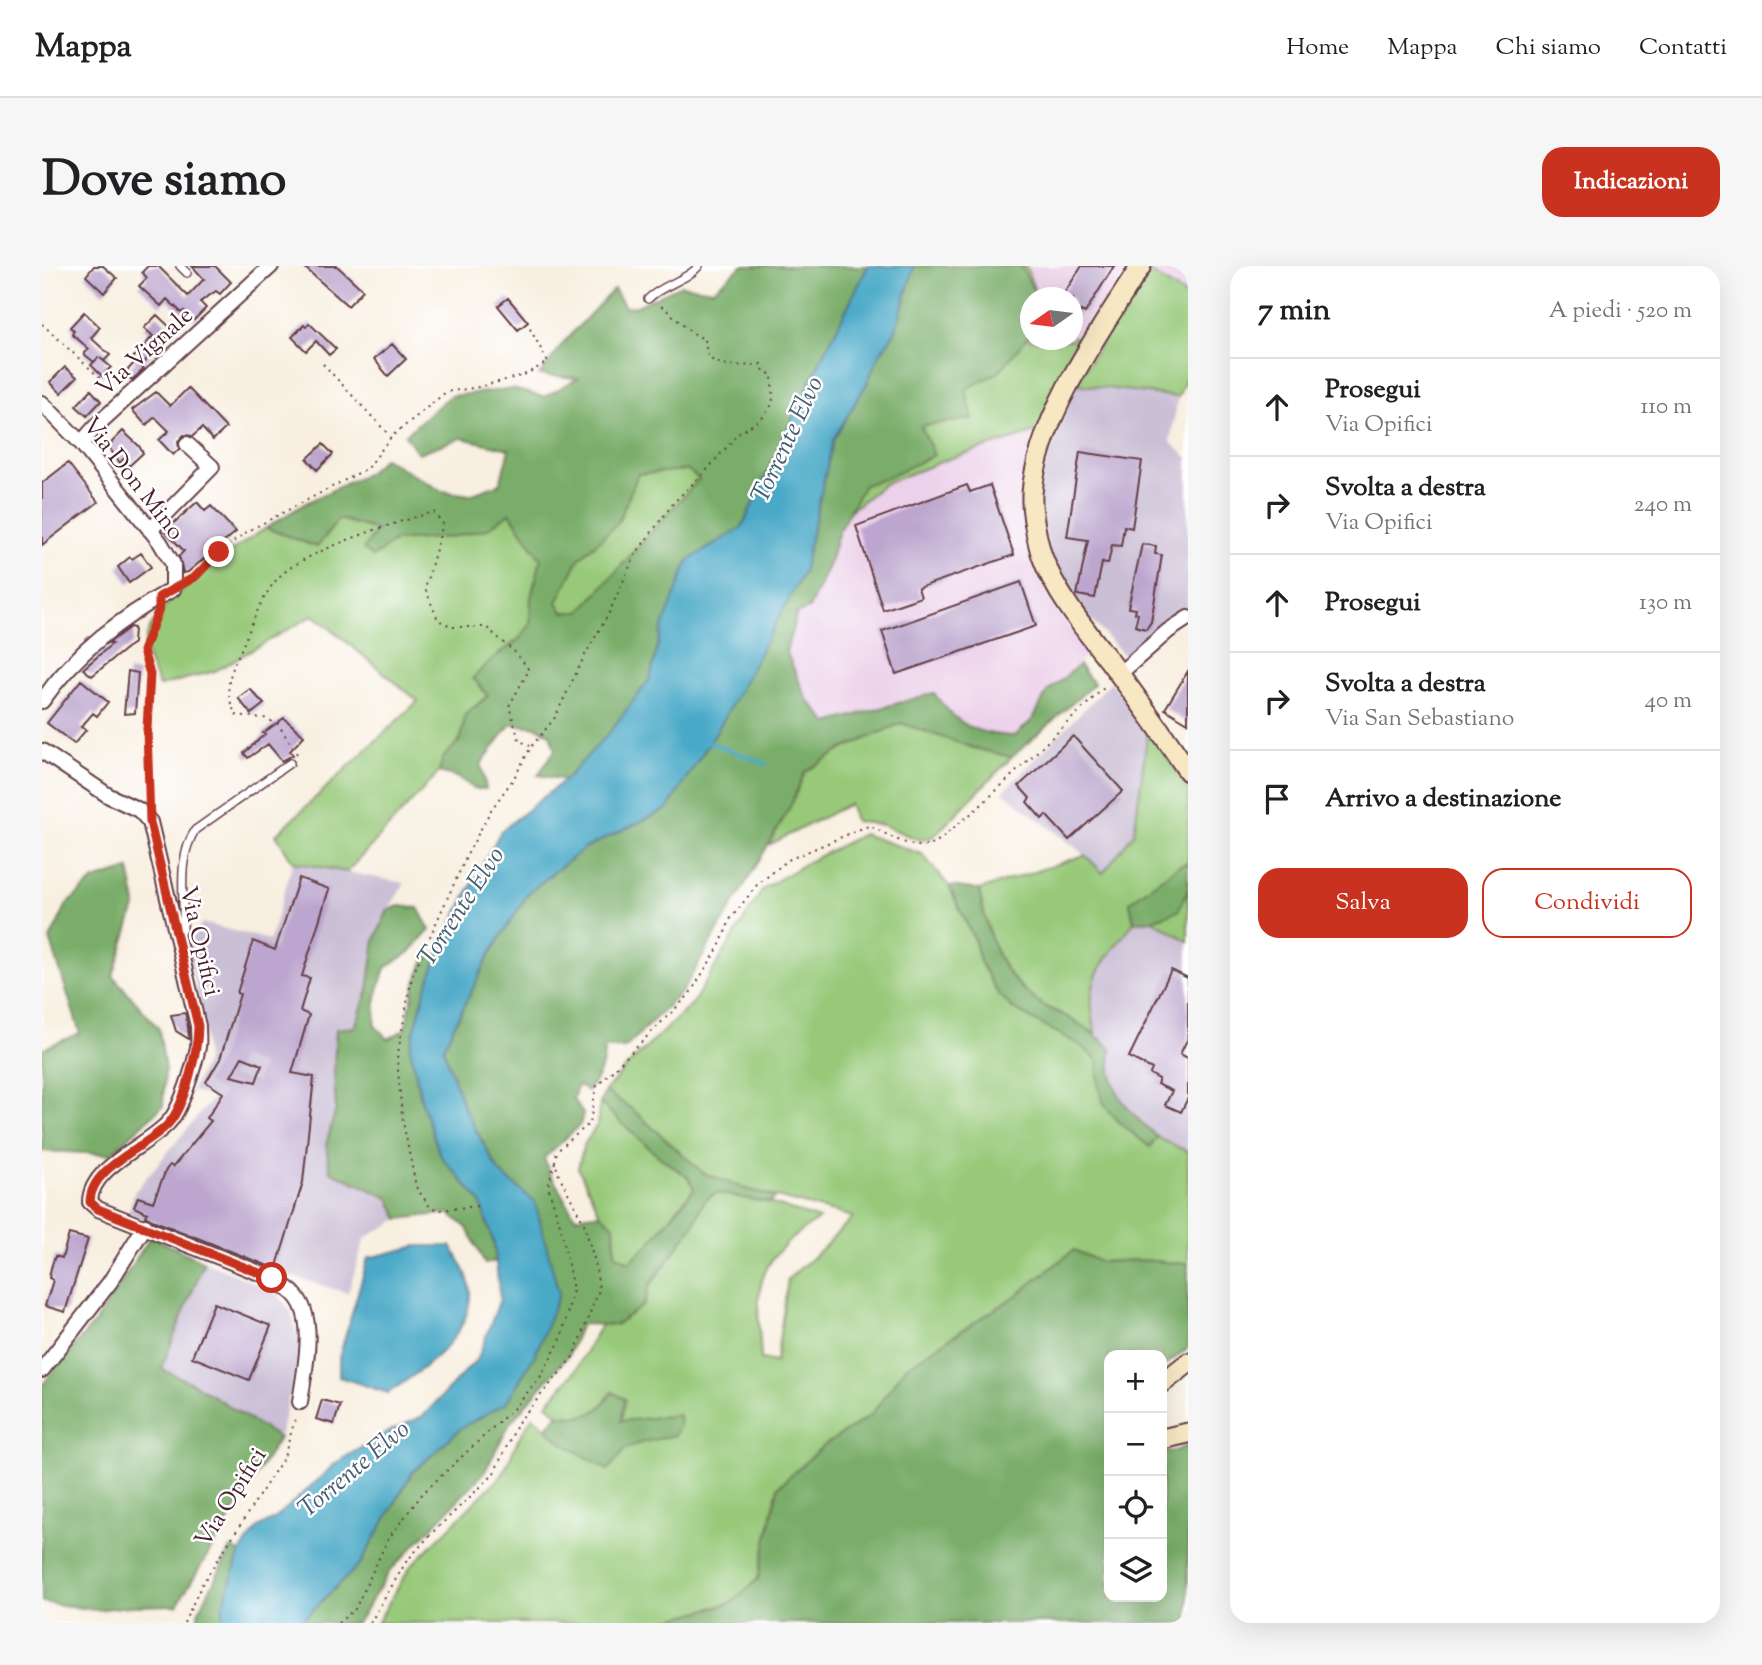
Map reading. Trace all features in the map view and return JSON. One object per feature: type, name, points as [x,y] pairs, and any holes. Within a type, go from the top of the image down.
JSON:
[{"type":"street","name":"Via Vignale","points":[[80,443],[271,266]]},
{"type":"street","points":[[1141,266],[1088,350],[1053,418],[1040,455],[1032,495],[1042,556],[1054,580],[1089,635],[1188,771]]},
{"type":"street","name":"Via Don Mino","points":[[42,403],[80,443],[160,542],[173,564],[173,589]]},
{"type":"street","points":[[150,530],[212,467],[187,444]]},
{"type":"street","points":[[42,701],[68,668],[97,638],[173,589]]},
{"type":"street","points":[[1119,674],[1168,631],[1188,618]]},
{"type":"street","points":[[42,751],[109,796],[139,810],[150,822]]},
{"type":"street","name":"Via Opifici","points":[[150,822],[198,1026],[198,1046],[177,1112],[150,1140],[102,1174],[90,1192],[90,1202],[98,1209],[272,1278],[296,1296],[307,1320],[307,1345],[300,1402]]},
{"type":"street","points":[[42,1370],[110,1282],[145,1226]]},
{"type":"street","points":[[1167,1379],[1188,1363]]},
{"type":"street","points":[[1167,1438],[1188,1433]]},
{"type":"lane","points":[[180,266],[187,273]]},
{"type":"lane","points":[[648,299],[658,289],[694,272],[699,266]]},
{"type":"lane","points":[[176,937],[183,929],[183,863],[187,845],[195,830],[290,763]]},
{"type":"path","points":[[477,1206],[439,1210],[430,1207],[416,1187],[402,1117],[397,1058],[412,976],[468,853],[491,810],[514,778],[531,747],[554,719],[609,613],[635,555],[674,502],[737,435],[763,417],[773,403],[772,375],[764,371],[761,364],[751,366],[710,359],[705,339],[691,334],[679,319],[648,299]]},
{"type":"path","points":[[42,324],[101,379]]},
{"type":"path","points":[[173,589],[195,577],[219,552],[248,531],[368,468],[391,437],[446,392],[513,378],[548,362],[529,327]]},
{"type":"path","points":[[323,364],[391,437]]},
{"type":"path","points":[[290,763],[297,755],[278,724],[264,718],[236,715],[227,698],[230,674],[256,614],[280,576],[303,559],[410,518],[435,512],[443,524],[425,588],[438,620],[453,627],[486,627],[517,654],[529,670],[509,706],[519,740],[531,747]]},
{"type":"path","points":[[150,822],[147,729],[150,674],[143,651],[159,609],[159,597]]},
{"type":"path","points":[[338,1623],[355,1609],[388,1539],[423,1493],[517,1405],[541,1376],[561,1339],[573,1290],[561,1228],[548,1186],[557,1151],[590,1123],[596,1087],[689,995],[745,899],[769,873],[807,851],[865,827],[918,846],[934,844],[979,807],[1119,674]]},
{"type":"path","points":[[370,1623],[405,1562],[493,1475],[519,1421],[573,1357],[599,1290],[595,1262],[584,1224],[555,1161]]},
{"type":"path","name":"Via Opifici","points":[[184,1623],[202,1584],[284,1457],[300,1402]]},
{"type":"shaded area","points":[[1021,266],[1129,266],[1083,335],[1083,287],[1029,287]]},
{"type":"shaded area","points":[[1149,266],[1188,266],[1188,297],[1147,270]]},
{"type":"shaded area","points":[[1076,384],[1178,397],[1170,442],[1188,458],[1188,610],[1159,624],[1124,655],[1083,611],[1048,554],[1039,496],[1044,469]]},
{"type":"shaded area","points":[[1033,427],[1024,531],[1051,601],[1089,653],[1047,692],[1033,719],[1015,736],[988,735],[949,715],[934,693],[828,723],[807,699],[786,651],[797,613],[809,609],[831,559],[839,530],[864,485]]},
{"type":"shaded area","points":[[1111,682],[1148,730],[1134,833],[1103,874],[1085,855],[1003,792]]},
{"type":"shaded area","points":[[293,862],[405,883],[388,910],[375,940],[373,969],[355,1027],[336,1029],[336,1110],[326,1145],[330,1171],[389,1198],[399,1219],[365,1238],[348,1293],[246,1263],[128,1213],[135,1191],[214,1097],[191,1091],[206,1061],[204,1024],[187,946],[202,923],[270,940]]},
{"type":"shaded area","points":[[1152,920],[1188,941],[1188,1152],[1157,1137],[1118,1097],[1109,1066],[1111,1049],[1096,1034],[1090,1009],[1094,976],[1134,922]]},
{"type":"shaded area","points":[[204,1262],[276,1292],[291,1312],[301,1348],[279,1438],[194,1384],[161,1369]]},
{"type":"green space","points":[[742,266],[868,266],[797,408],[742,527],[688,561],[662,629],[650,679],[608,734],[566,780],[538,775],[555,750],[550,734],[537,727],[511,724],[481,764],[486,789],[475,789],[457,777],[439,772],[443,758],[461,739],[465,715],[488,696],[473,678],[492,659],[518,640],[530,625],[531,597],[541,560],[510,513],[487,529],[450,537],[395,541],[373,557],[363,549],[377,530],[339,519],[317,547],[266,528],[306,503],[368,473],[384,458],[442,491],[470,495],[500,484],[509,449],[461,438],[418,453],[405,435],[450,396],[513,389],[544,397],[578,378],[540,375],[564,342],[614,289],[625,307],[637,306],[681,285],[713,290]],"holes":[[[688,470],[699,479],[580,612],[563,612],[557,602],[579,559],[618,523],[638,474]]]},
{"type":"green space","points":[[823,266],[1026,266],[1033,287],[1020,287],[1020,350],[1079,350],[1040,431],[948,459],[884,484],[831,526]]},
{"type":"green space","points":[[914,266],[1021,266],[1032,287],[1020,287],[1020,346],[999,372],[966,389],[973,419],[921,426],[934,455],[887,478],[864,485],[839,530],[831,559],[809,609],[797,613],[786,651],[807,699],[828,723],[934,693],[950,713],[968,726],[989,733],[1015,736],[1033,719],[1047,692],[1079,665],[1094,684],[1012,757],[974,748],[901,723],[843,749],[805,772],[788,811],[682,992],[625,1048],[604,1048],[602,1066],[595,1081],[587,1091],[578,1085],[573,1099],[583,1114],[580,1125],[544,1158],[575,1217],[600,1213],[614,1225],[615,1254],[629,1262],[650,1243],[694,1189],[689,1178],[657,1155],[600,1103],[605,1091],[633,1110],[703,1173],[775,1197],[770,1203],[716,1193],[704,1201],[693,1226],[649,1286],[644,1305],[615,1325],[581,1324],[569,1354],[510,1423],[484,1473],[390,1571],[357,1623],[299,1623],[360,1564],[412,1473],[461,1428],[506,1403],[535,1202],[499,1172],[464,1108],[443,1048],[490,954],[529,892],[583,849],[667,809],[721,724],[803,573],[833,440],[866,385],[879,355],[895,332]]},
{"type":"green space","points":[[1147,270],[1188,297],[1188,374],[1178,397],[1076,384]]},
{"type":"green space","points":[[688,470],[700,479],[580,612],[563,612],[556,602],[579,558],[618,523],[638,473]]},
{"type":"green space","points":[[510,513],[541,560],[531,597],[530,625],[518,640],[492,659],[474,678],[488,695],[465,715],[461,739],[444,758],[439,772],[347,872],[293,862],[276,835],[418,701],[314,615],[215,671],[159,686],[145,649],[150,628],[176,595],[214,563],[266,528],[317,547],[339,519],[377,530],[373,556],[395,541],[450,537],[487,529]]},
{"type":"green space","points":[[901,723],[974,748],[1012,757],[933,837],[919,840],[883,825],[855,821],[849,804],[767,846],[788,811],[805,772],[843,749]]},
{"type":"green space","points":[[1148,730],[1188,788],[1188,862],[1177,867],[1130,902],[1134,922],[1104,961],[1093,985],[1092,1015],[1096,1034],[1043,1005],[1015,982],[992,940],[979,890],[1085,855],[1103,873],[1134,833]]},
{"type":"green space","points":[[863,834],[922,854],[949,886],[975,942],[980,962],[1063,1035],[1098,1060],[1098,1085],[1150,1146],[1157,1137],[1188,1152],[1188,1264],[1141,1260],[1100,1262],[1074,1250],[1017,1295],[906,1367],[871,1415],[822,1447],[778,1487],[758,1579],[731,1603],[656,1623],[377,1623],[410,1567],[503,1474],[519,1438],[533,1416],[562,1443],[625,1449],[675,1435],[678,1415],[620,1422],[612,1392],[600,1407],[590,1414],[558,1415],[547,1404],[575,1371],[602,1323],[615,1325],[644,1305],[649,1287],[693,1226],[704,1201],[716,1193],[770,1203],[819,1219],[781,1249],[765,1272],[758,1315],[761,1359],[776,1362],[788,1279],[853,1217],[746,1189],[703,1173],[633,1110],[605,1091],[626,1067],[692,1004],[763,889]]},
{"type":"green space","points":[[1188,862],[1188,890],[1178,911],[1152,920],[1134,922],[1130,902],[1177,867]]},
{"type":"green space","points":[[129,869],[136,904],[113,976],[159,1029],[165,1069],[163,1106],[110,1154],[42,1151],[42,1049],[80,1033],[50,939],[67,904],[94,880]]},
{"type":"green space","points":[[949,886],[979,890],[992,940],[1015,982],[1043,1005],[1085,1028],[1111,1049],[1112,1077],[1121,1099],[1157,1137],[1150,1147],[1105,1106],[1099,1090],[1097,1060],[1080,1045],[1013,1009],[997,992],[980,962],[975,941]]},
{"type":"green space","points":[[1188,890],[1188,941],[1152,920],[1177,911]]},
{"type":"green space","points":[[399,906],[418,908],[430,930],[409,953],[385,968],[376,997],[375,1026],[388,1039],[405,1029],[415,985],[428,951],[439,956],[426,988],[410,1047],[422,1103],[440,1155],[480,1201],[494,1244],[496,1261],[485,1264],[467,1228],[449,1213],[399,1219],[389,1198],[330,1171],[326,1145],[336,1109],[336,1029],[355,1027],[368,990],[375,940],[388,910]]},
{"type":"green space","points":[[600,1103],[657,1155],[689,1178],[694,1189],[650,1243],[630,1262],[615,1254],[614,1225],[600,1213],[578,1168],[584,1145],[597,1125]]},
{"type":"green space","points":[[151,1236],[204,1262],[161,1369],[194,1384],[279,1438],[177,1605],[95,1610],[42,1602],[42,1387],[95,1322]]},
{"type":"green space","points":[[1074,1250],[1100,1262],[1141,1260],[1188,1264],[1188,1348],[1167,1364],[1167,1350],[1104,1350],[1104,1602],[1167,1602],[1167,1452],[1188,1445],[1188,1623],[656,1623],[731,1603],[758,1579],[778,1487],[822,1447],[871,1415],[906,1367],[1017,1295]]},
{"type":"green space","points":[[612,1392],[625,1399],[621,1421],[679,1415],[680,1424],[675,1435],[625,1449],[608,1470],[562,1443],[546,1428],[558,1415],[576,1416],[596,1411]]},
{"type":"green space","points":[[231,1548],[240,1552],[223,1606],[223,1623],[198,1623],[198,1613]]},
{"type":"water","name":"Torrente Elvo","points":[[868,266],[914,266],[895,332],[879,355],[866,385],[833,440],[803,573],[721,724],[667,809],[583,849],[529,892],[490,954],[443,1048],[464,1108],[499,1172],[535,1202],[559,1294],[536,1353],[506,1403],[461,1428],[412,1473],[360,1564],[299,1623],[223,1623],[223,1606],[240,1552],[258,1528],[277,1517],[337,1462],[386,1433],[423,1416],[478,1358],[500,1299],[494,1244],[480,1201],[440,1155],[422,1103],[410,1047],[426,988],[444,941],[501,831],[566,779],[608,734],[650,679],[662,629],[688,561],[742,527],[797,408]]},
{"type":"water","points":[[417,1246],[451,1246],[463,1267],[470,1291],[463,1323],[442,1351],[388,1393],[339,1377],[339,1358],[368,1258]]},
{"type":"building","points":[[94,266],[103,266],[117,278],[104,293],[86,276]]},
{"type":"building","points":[[148,266],[158,266],[188,296],[204,279],[192,266],[215,266],[231,282],[220,294],[216,291],[200,302],[206,308],[194,320],[167,299],[161,306],[139,286],[147,278],[142,272]]},
{"type":"building","points":[[303,266],[337,266],[363,290],[348,306]]},
{"type":"building","points":[[1082,266],[1114,266],[1085,313],[1083,287],[1068,287]]},
{"type":"building","points":[[508,298],[528,322],[518,330],[498,306]]},
{"type":"building","points":[[84,312],[100,327],[91,338],[110,355],[104,361],[100,358],[111,367],[102,376],[91,365],[94,362],[84,354],[89,349],[72,334],[74,331],[70,327]]},
{"type":"building","points":[[157,315],[173,330],[141,366],[144,369],[132,380],[125,373],[136,361],[133,358],[153,336],[144,328]]},
{"type":"building","points":[[309,323],[336,349],[329,355],[316,341],[306,351],[292,337]]},
{"type":"building","points":[[392,344],[406,359],[388,376],[374,359]]},
{"type":"building","points":[[65,367],[77,377],[61,393],[50,382]]},
{"type":"building","points":[[188,388],[226,428],[213,440],[202,428],[193,436],[184,435],[178,441],[179,449],[173,455],[159,440],[169,431],[155,417],[146,425],[132,410],[156,392],[170,406]]},
{"type":"building","points":[[91,390],[101,401],[87,416],[76,406]]},
{"type":"building","points":[[123,431],[143,453],[129,466],[123,459],[120,463],[108,446]]},
{"type":"building","points":[[323,444],[333,454],[317,470],[307,459]]},
{"type":"building","points":[[1080,452],[1142,461],[1132,528],[1124,526],[1121,546],[1112,545],[1108,564],[1102,563],[1095,598],[1077,595],[1088,540],[1067,537]]},
{"type":"building","points":[[68,463],[98,502],[42,545],[42,483]]},
{"type":"building","points":[[967,485],[970,492],[990,485],[1014,555],[918,588],[921,597],[883,610],[856,526]]},
{"type":"building","points":[[197,502],[205,511],[211,506],[236,532],[188,572],[183,573],[179,556],[184,551],[165,531]]},
{"type":"building","points":[[1142,544],[1156,546],[1155,554],[1162,555],[1151,622],[1146,629],[1135,626],[1138,614],[1135,613],[1136,609],[1128,608]]},
{"type":"building","points":[[141,553],[151,567],[129,583],[118,567],[130,557],[132,559]]},
{"type":"building","points":[[1021,582],[1036,626],[896,674],[882,631]]},
{"type":"building","points":[[130,627],[134,628],[133,643],[92,676],[83,669],[112,644],[109,643]]},
{"type":"building","points":[[128,671],[138,673],[135,713],[124,714]]},
{"type":"building","points":[[1188,671],[1188,723],[1165,709]]},
{"type":"building","points":[[81,680],[108,702],[97,716],[93,713],[81,727],[86,730],[74,744],[47,723]]},
{"type":"building","points":[[250,689],[264,704],[251,714],[238,698]]},
{"type":"building","points":[[284,718],[304,736],[290,751],[293,755],[282,761],[268,744],[248,758],[244,753],[265,734],[263,733]]},
{"type":"building","points":[[1073,736],[1123,791],[1069,840],[1046,815],[1042,819],[1027,802],[1030,798],[1019,786]]},
{"type":"building","points":[[299,878],[329,889],[302,976],[310,978],[300,1011],[309,1015],[292,1073],[314,1077],[303,1182],[276,1269],[152,1220],[145,1216],[147,1213],[134,1207],[138,1197],[153,1202],[166,1170],[170,1165],[173,1167],[211,1121],[207,1118],[223,1093],[206,1082],[220,1059],[253,941],[275,950]],"holes":[[[242,1057],[262,1065],[256,1082],[231,1076]]]},
{"type":"building","points":[[1171,970],[1188,978],[1188,1038],[1180,1054],[1188,1058],[1188,1098],[1181,1112],[1165,1105],[1172,1091],[1157,1084],[1159,1079],[1150,1074],[1152,1069],[1129,1057]]},
{"type":"building","points":[[185,1013],[189,1039],[176,1031],[171,1015]]},
{"type":"building","points":[[69,1234],[88,1239],[65,1312],[45,1306],[53,1280],[49,1278],[55,1256],[62,1258]]},
{"type":"building","points":[[214,1303],[271,1326],[249,1380],[192,1357]]},
{"type":"building","points":[[322,1400],[340,1405],[334,1424],[316,1419]]},
{"type":"waterway","points":[[706,741],[766,764]]},
{"type":"route","points":[[219,552],[195,577],[159,597],[159,609],[143,651],[150,674],[147,729],[150,822],[198,1026],[198,1046],[177,1112],[150,1140],[102,1174],[90,1192],[90,1202],[98,1209],[272,1278]]}]
